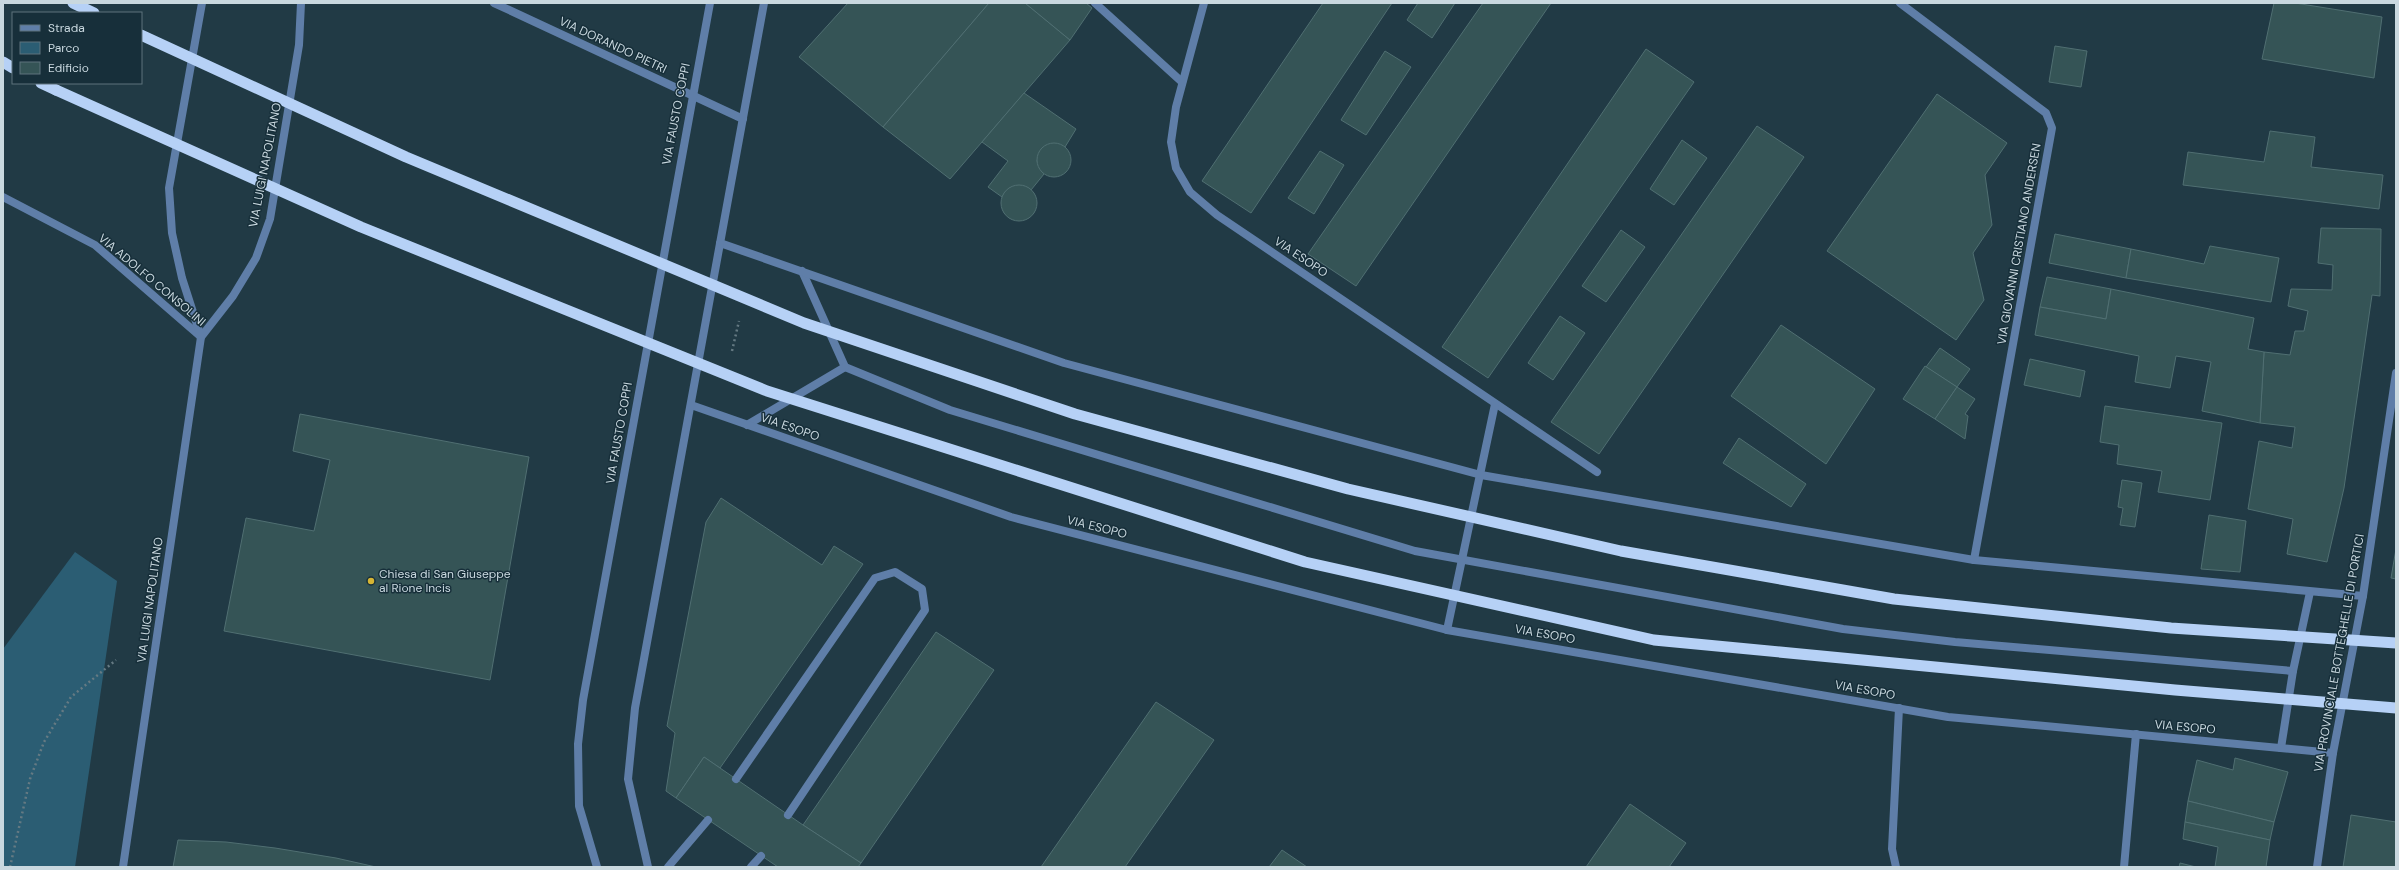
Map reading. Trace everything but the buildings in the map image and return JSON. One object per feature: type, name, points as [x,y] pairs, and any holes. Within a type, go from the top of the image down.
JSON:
[{"type":"highway","points":[[78,5],[92,12]]},
{"type":"highway","points":[[142,35],[406,157],[804,323],[1075,414],[1340,487],[1621,551],[1894,599],[2171,628],[2396,643]]},
{"type":"highway","points":[[3,62],[12,67]]},
{"type":"highway","points":[[44,84],[361,227],[766,390],[1305,562],[1654,640],[2175,690],[2396,708]]},
{"type":"street","name":"VIA LUIGI NAPOLITANO","points":[[123,867],[201,337],[182,278],[174,240],[170,188],[202,3]]},
{"type":"street","name":"VIA LUIGI NAPOLITANO","points":[[201,337],[233,296],[256,258],[270,219],[299,45],[300,3]]},
{"type":"street","name":"VIA DORANDO PIETRI","points":[[494,3],[743,119]]},
{"type":"street","name":"VIA FAUSTO COPPI","points":[[597,867],[579,806],[578,744],[583,700],[692,95],[710,3]]},
{"type":"street","points":[[648,867],[628,779],[635,708],[764,3]]},
{"type":"street","points":[[1095,3],[1182,82]]},
{"type":"street","name":"VIA ESOPO","points":[[1204,3],[1176,107],[1171,142],[1176,168],[1190,192],[1217,215],[1597,472]]},
{"type":"street","name":"VIA GIOVANNI CRISTIANO ANDERSEN","points":[[1900,3],[2046,113],[2052,128],[1974,560]]},
{"type":"street","name":"VIA ADOLFO CONSOLINI","points":[[3,196],[95,245],[201,337]]},
{"type":"street","points":[[720,243],[1064,363],[1481,475],[1974,560],[2363,596]]},
{"type":"street","points":[[802,271],[846,367],[950,410],[1407,549],[1843,629],[1955,642],[2293,671]]},
{"type":"street","name":"VIA ESOPO","points":[[747,425],[846,367]]},
{"type":"street","name":"VIA PROVINCIALE BOTTEGHELLE DI PORTICI","points":[[2317,867],[2333,753],[2363,596],[2396,373]]},
{"type":"street","points":[[1447,630],[1495,404]]},
{"type":"street","name":"VIA ESOPO","points":[[691,405],[1011,518],[1447,630],[1948,717],[2333,753]]},
{"type":"street","points":[[736,779],[875,578],[895,572],[922,589],[925,610],[788,815]]},
{"type":"street","points":[[2281,748],[2293,671],[2310,592]]},
{"type":"street","points":[[1896,867],[1892,849],[1900,708]]},
{"type":"street","points":[[2124,867],[2136,734]]},
{"type":"street","points":[[668,867],[708,820]]},
{"type":"street","points":[[751,867],[761,856]]},
{"type":"path","points":[[731,355],[739,317]]},
{"type":"path","points":[[10,867],[30,779],[44,742],[71,697],[116,660]]},
{"type":"green space","points":[[75,552],[117,581],[75,867],[3,867],[3,649]]},
{"type":"place","name":"Chiesa di San Giuseppe al Rione Incis","points":[[371,581]]}]
